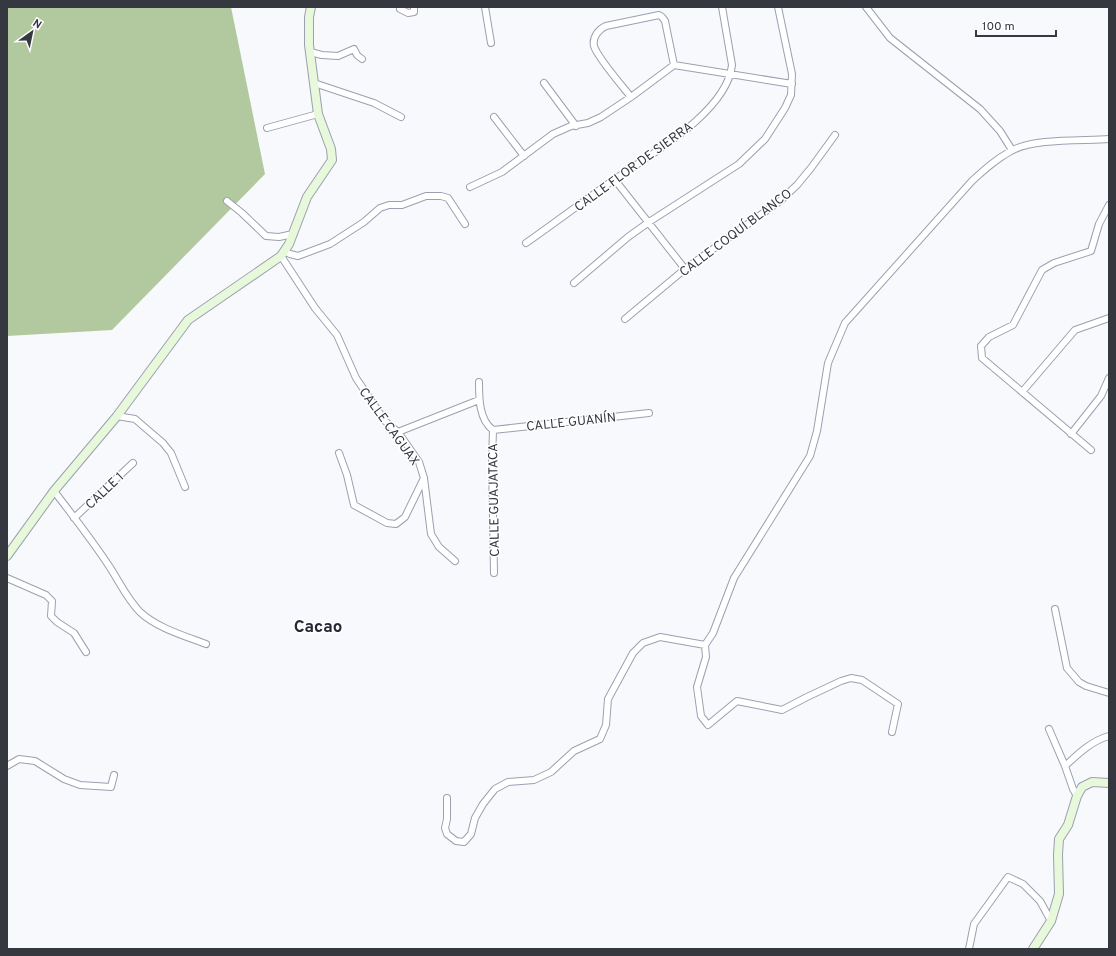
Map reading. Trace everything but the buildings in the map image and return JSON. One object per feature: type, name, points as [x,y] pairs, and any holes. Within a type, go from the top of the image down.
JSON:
[{"type":"street","points":[[7,556],[54,491],[117,416],[188,320],[283,253],[293,234],[307,197],[332,160],[331,149],[318,114],[310,52],[309,17],[311,7]]},
{"type":"street","points":[[401,7],[400,9],[408,13],[414,12],[414,7]]},
{"type":"street","points":[[485,7],[491,43]]},
{"type":"street","name":"CALLE FLOR DE SIERRA","points":[[526,243],[688,128],[716,100],[728,82],[732,65],[730,45],[722,7]]},
{"type":"street","points":[[574,283],[628,237],[739,164],[765,139],[785,108],[791,95],[792,74],[778,7]]},
{"type":"street","points":[[866,7],[890,38],[980,108],[1000,131],[1012,150]]},
{"type":"street","points":[[631,98],[594,46],[596,33],[601,28],[658,14],[665,21],[674,65]]},
{"type":"street","points":[[310,52],[338,56],[354,49],[357,55],[362,58]]},
{"type":"street","points":[[470,187],[502,172],[553,134],[571,126],[588,123],[601,117],[631,98],[674,65],[792,84]]},
{"type":"street","points":[[544,82],[576,126]]},
{"type":"street","points":[[314,83],[374,103],[401,117]]},
{"type":"street","points":[[267,128],[318,114]]},
{"type":"street","points":[[494,117],[524,156]]},
{"type":"street","name":"CALLE COQUÍ BLANCO","points":[[625,319],[685,269],[780,201],[797,185],[811,168],[834,135]]},
{"type":"street","points":[[892,732],[898,704],[862,680],[851,678],[841,681],[782,710],[738,701],[708,725],[701,716],[697,687],[706,657],[705,645],[714,633],[734,578],[810,456],[817,431],[828,363],[844,323],[972,181],[993,162],[1012,150],[1035,143],[1109,139]]},
{"type":"street","points":[[615,180],[685,269]]},
{"type":"street","points":[[283,253],[298,256],[330,244],[364,222],[380,208],[389,205],[402,205],[426,196],[441,196],[448,198],[465,224]]},
{"type":"street","points":[[227,201],[266,236],[279,237],[293,234]]},
{"type":"street","points":[[1091,450],[982,358],[981,346],[989,338],[1013,325],[1042,270],[1054,263],[1091,251],[1100,224],[1109,205]]},
{"type":"street","name":"CALLE CAGUAX","points":[[283,253],[315,308],[337,335],[356,378],[385,421],[398,432],[419,462],[424,478],[431,534],[439,547],[455,561]]},
{"type":"street","points":[[1022,392],[1075,330],[1109,318]]},
{"type":"street","points":[[1071,434],[1101,396],[1109,378]]},
{"type":"street","name":"CALLE GUAJATACA","points":[[479,382],[479,400],[486,425],[493,430],[492,462],[494,573]]},
{"type":"street","points":[[398,432],[479,400]]},
{"type":"street","name":"CALLE GUANÍN","points":[[493,430],[649,413]]},
{"type":"street","points":[[117,416],[135,418],[162,443],[171,454],[185,487]]},
{"type":"street","points":[[339,453],[347,475],[354,505],[387,523],[396,524],[405,517],[424,478]]},
{"type":"street","name":"CALLE 1","points":[[74,518],[133,463]]},
{"type":"street","points":[[54,491],[108,566],[126,595],[140,612],[157,623],[206,644]]},
{"type":"street","points":[[7,578],[46,595],[52,601],[51,616],[57,622],[74,633],[86,652]]},
{"type":"street","points":[[1055,610],[1066,668],[1079,682],[1086,686],[1109,693]]},
{"type":"street","points":[[447,798],[447,819],[445,828],[447,834],[456,841],[464,842],[471,834],[475,818],[483,804],[495,789],[508,782],[534,780],[551,772],[574,751],[600,739],[606,725],[608,699],[633,653],[643,644],[660,637],[705,645]]},
{"type":"street","points":[[1049,730],[1077,796]]},
{"type":"street","points":[[1064,766],[1091,744],[1109,736]]},
{"type":"street","points":[[7,766],[19,758],[35,761],[64,779],[80,785],[111,787],[114,775]]},
{"type":"street","points":[[1033,949],[1051,921],[1058,894],[1059,839],[1068,825],[1077,796],[1082,787],[1092,782],[1109,783]]},
{"type":"street","points":[[969,949],[974,924],[1008,878],[1023,884],[1040,901],[1051,921]]},
{"type":"green space","points":[[7,7],[231,7],[265,174],[112,330],[7,336]]},
{"type":"district","name":"Cacao","points":[[318,626]]}]
